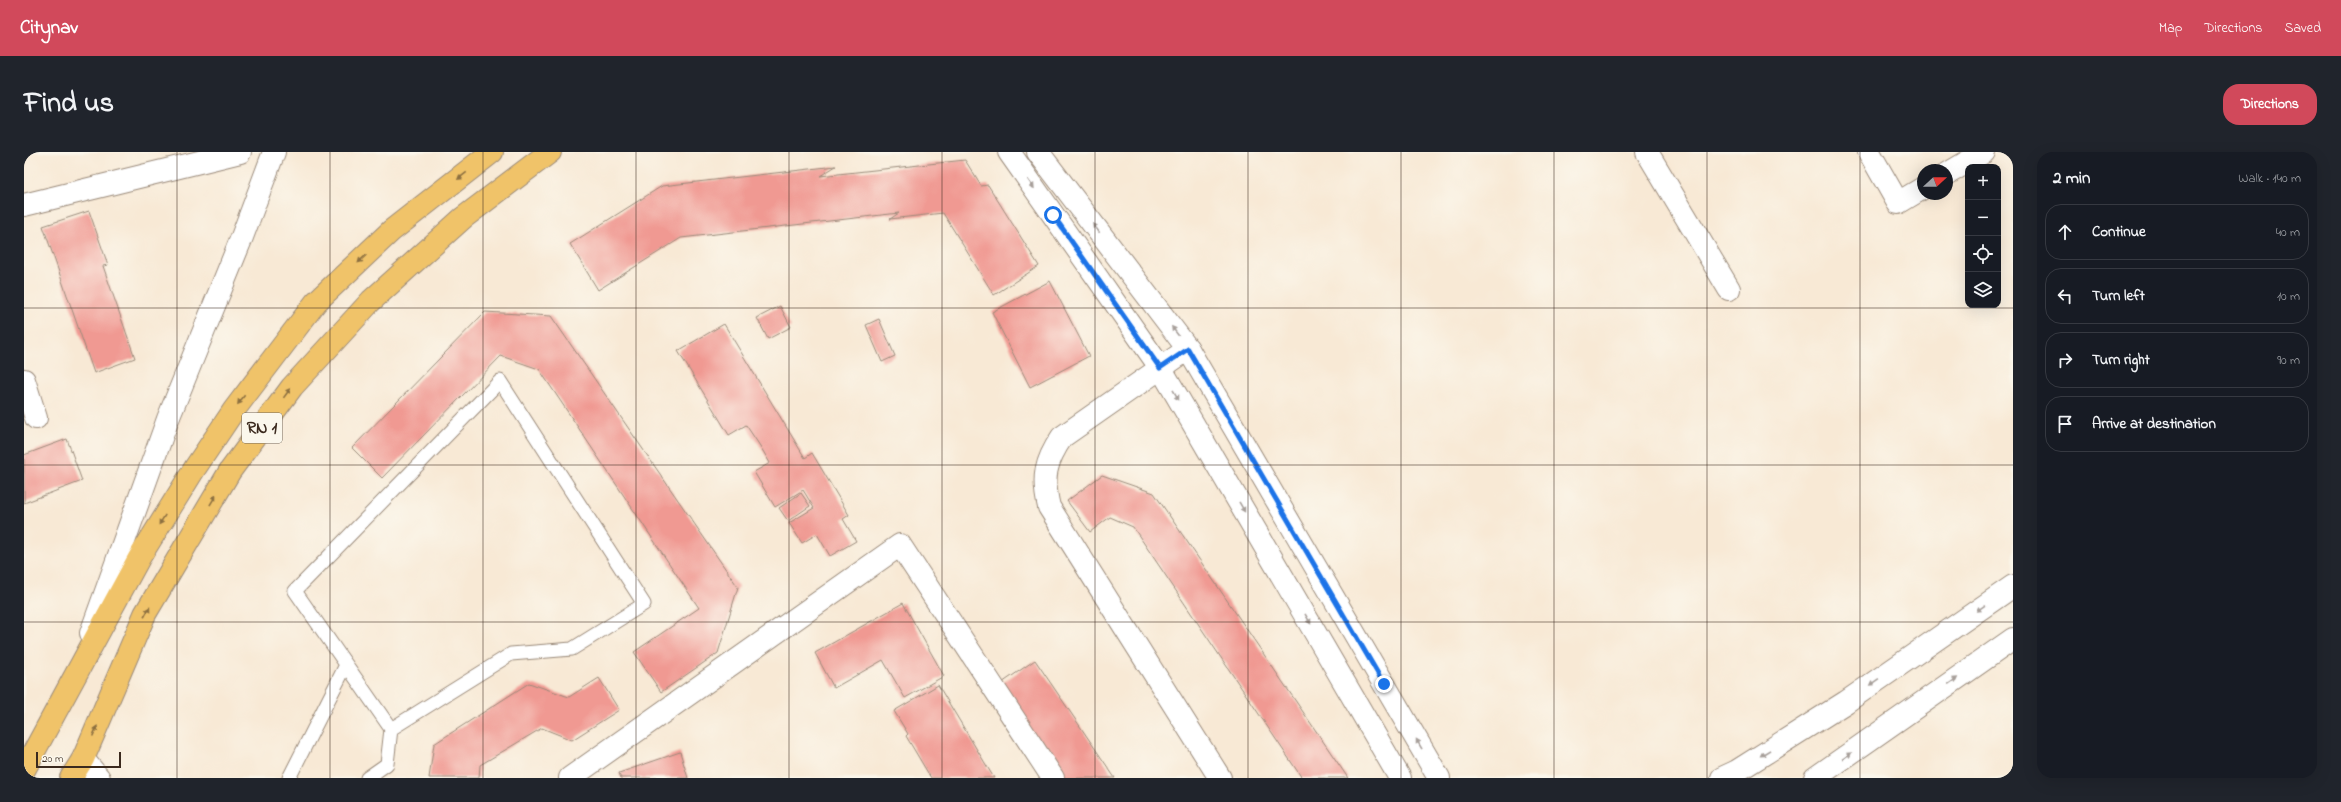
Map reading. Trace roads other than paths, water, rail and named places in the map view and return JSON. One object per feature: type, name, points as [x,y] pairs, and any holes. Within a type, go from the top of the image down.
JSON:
[{"type":"highway","name":"RN 1","points":[[24,770],[139,558],[194,468],[234,410],[316,302],[391,231],[492,152]]},
{"type":"highway","name":"RN 1","points":[[71,778],[83,759],[145,614],[230,471],[292,387],[377,296],[463,218],[550,152]]},
{"type":"street","points":[[24,205],[240,152]]},
{"type":"street","points":[[78,672],[168,419],[242,237],[274,152]]},
{"type":"street","points":[[1008,152],[1160,368],[1400,778]]},
{"type":"street","points":[[1038,152],[1188,349],[1439,778]]},
{"type":"street","points":[[1647,152],[1729,289]]},
{"type":"street","points":[[1869,152],[1898,203],[1917,192]]},
{"type":"street","points":[[1953,170],[1984,152]]},
{"type":"street","points":[[1188,349],[1062,437],[1051,452],[1046,470],[1045,489],[1049,507],[1220,778]]},
{"type":"street","points":[[24,380],[36,418]]},
{"type":"street","points":[[570,778],[900,545],[1053,778]]},
{"type":"street","points":[[1722,778],[1737,771],[1846,702],[2013,586]]},
{"type":"street","points":[[1815,778],[2013,639]]},
{"type":"street","points":[[83,759],[93,778]]},
{"type":"street","points":[[83,759],[99,778]]},
{"type":"lane","points":[[367,778],[387,764],[391,729],[296,591],[500,382],[644,604],[572,649],[511,654],[391,729]]},
{"type":"lane","points":[[289,778],[346,665]]}]
